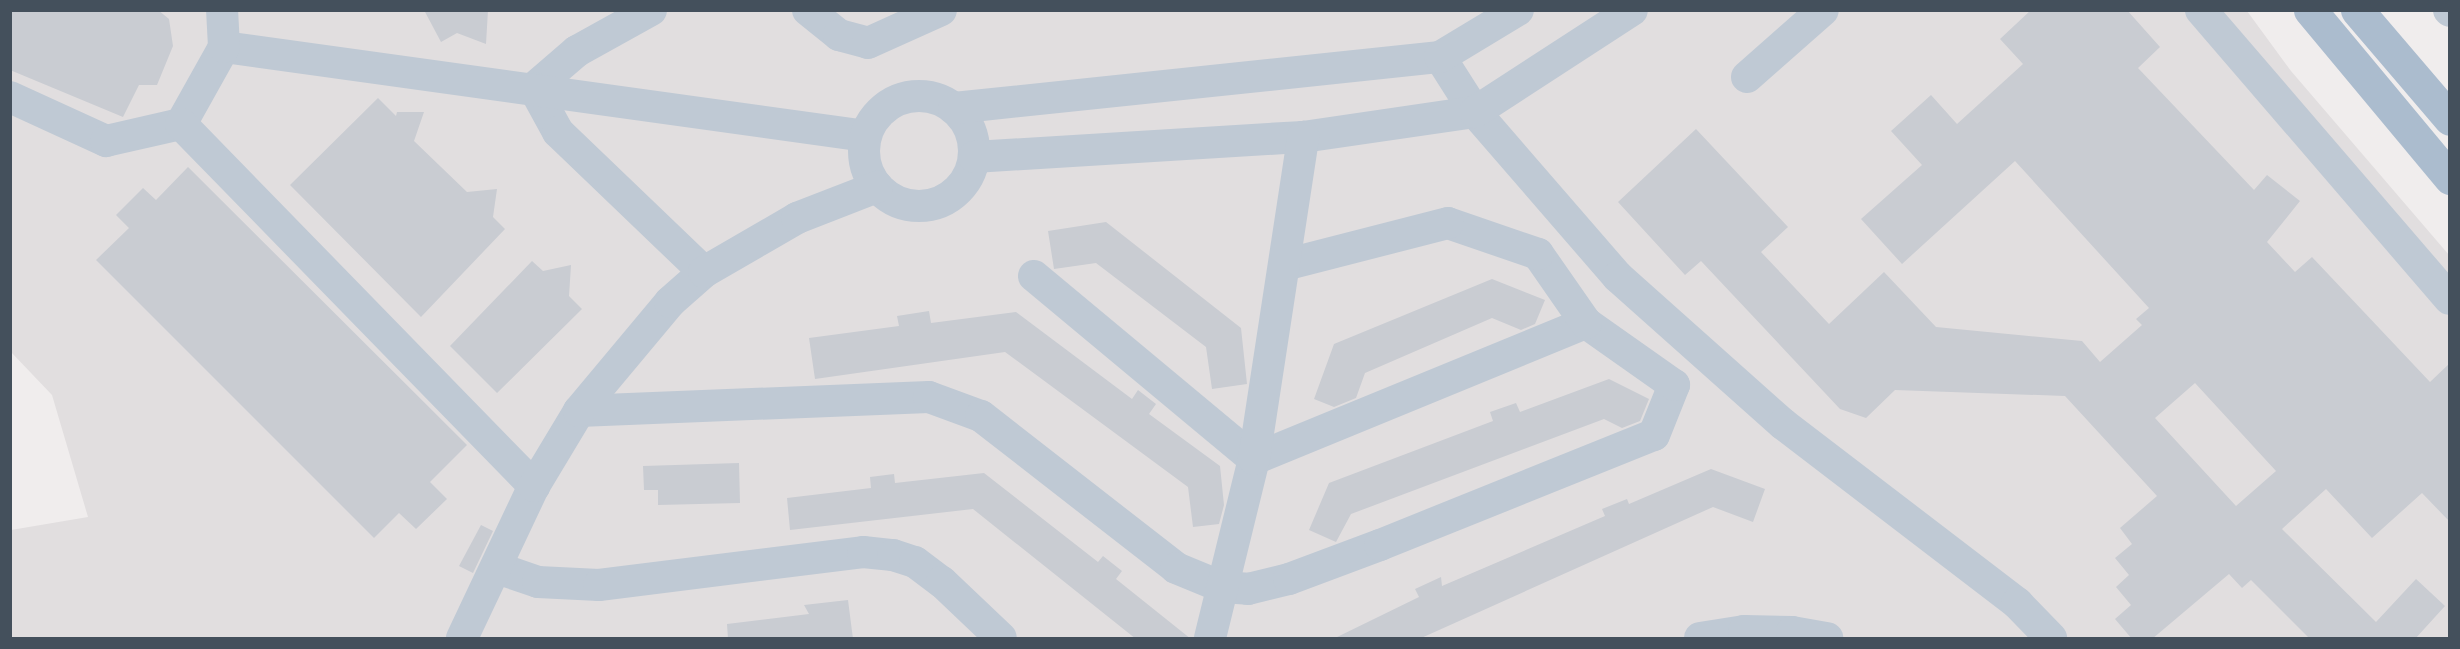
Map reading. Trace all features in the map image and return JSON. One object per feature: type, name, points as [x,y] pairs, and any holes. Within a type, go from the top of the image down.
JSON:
[{"type":"main road","points":[[2310,10],[2450,178]]},
{"type":"main road","points":[[2356,10],[2450,119]]},
{"type":"street","points":[[10,97],[106,141],[181,124],[224,47],[222,10]]},
{"type":"street","points":[[534,88],[577,51],[651,10]]},
{"type":"street","points":[[808,10],[839,35],[868,43],[941,10]]},
{"type":"street","points":[[954,108],[973,139],[974,157],[959,189],[927,206],[891,198],[877,187],[865,163],[865,136],[873,119],[902,98],[920,95],[954,108],[1440,57],[1518,10]]},
{"type":"street","points":[[974,157],[1303,137],[1475,112],[1632,10]]},
{"type":"street","points":[[1747,77],[1823,10]]},
{"type":"street","points":[[2201,10],[2450,299]]},
{"type":"street","points":[[224,47],[534,88],[865,136]]},
{"type":"street","points":[[1440,57],[1475,112],[1618,277],[1783,424],[2017,603],[2051,639]]},
{"type":"street","points":[[534,88],[558,132],[704,272]]},
{"type":"street","points":[[181,124],[534,486]]},
{"type":"street","points":[[1210,639],[1254,459],[1303,137]]},
{"type":"street","points":[[462,639],[534,486],[579,411],[638,337],[704,272],[797,218],[877,187]]},
{"type":"street","points":[[579,411],[929,398],[981,416],[1176,568],[1222,586],[1248,589],[1289,579],[1654,435],[1674,385],[1586,323],[1538,254],[1448,223],[1285,265]]},
{"type":"street","points":[[1034,276],[1254,459]]},
{"type":"street","points":[[1254,459],[1586,323]]},
{"type":"street","points":[[496,568],[538,582],[599,585],[863,552],[893,555],[915,562],[942,582],[1001,639]]},
{"type":"street","points":[[1700,639],[1744,631],[1792,632],[1827,639]]},
{"type":"shaded area","points":[[10,11],[2247,11],[2291,71],[2449,255],[2449,638],[11,638],[11,530],[88,517],[52,395],[11,352]]},
{"type":"building","points":[[10,10],[158,10],[169,19],[173,46],[157,85],[139,85],[123,117],[10,70]]},
{"type":"building","points":[[424,10],[488,10],[486,44],[457,33],[441,42]]},
{"type":"building","points":[[2031,10],[2127,10],[2160,47],[2138,68],[2254,190],[2267,175],[2300,201],[2267,242],[2295,272],[2312,257],[2430,382],[2450,363],[2450,522],[2422,493],[2372,538],[2326,489],[2282,529],[2376,622],[2416,579],[2445,606],[2415,639],[2310,639],[2251,580],[2242,588],[2229,574],[2152,639],[2132,639],[2115,619],[2131,605],[2116,587],[2129,575],[2115,558],[2132,544],[2120,528],[2157,496],[2065,396],[1895,390],[1866,418],[1840,409],[1701,261],[1685,275],[1618,202],[1696,129],[1788,227],[1761,252],[1829,324],[1884,272],[1936,327],[2082,341],[2100,362],[2142,325],[2136,319],[2149,308],[2015,161],[1902,264],[1861,219],[1922,165],[1891,131],[1931,95],[1957,124],[2023,64],[2000,39]],"holes":[[[2195,383],[2276,471],[2236,506],[2155,418]]]},
{"type":"building","points":[[378,98],[396,116],[397,112],[424,112],[414,141],[467,192],[497,189],[493,217],[505,229],[421,317],[290,185]]},
{"type":"building","points":[[188,167],[467,445],[430,482],[447,499],[416,529],[399,513],[374,538],[96,260],[129,228],[116,215],[143,188],[156,200]]},
{"type":"building","points":[[1106,222],[1241,328],[1247,384],[1212,389],[1206,347],[1096,263],[1054,269],[1048,231]]},
{"type":"building","points":[[532,261],[543,271],[571,265],[569,296],[582,309],[497,393],[450,346]]},
{"type":"building","points":[[1492,279],[1545,300],[1535,324],[1521,330],[1492,318],[1365,373],[1356,398],[1334,407],[1314,399],[1334,344]]},
{"type":"building","points":[[929,311],[931,323],[1016,312],[1132,399],[1138,390],[1156,404],[1149,414],[1220,466],[1224,505],[1219,524],[1193,527],[1188,487],[1005,352],[815,379],[809,338],[899,326],[897,316]]},
{"type":"building","points":[[1609,379],[1649,399],[1640,421],[1622,428],[1604,419],[1351,514],[1336,542],[1309,530],[1329,483],[1493,421],[1490,412],[1516,403],[1520,412]]},
{"type":"building","points":[[739,463],[740,503],[658,505],[658,490],[644,490],[643,466]]},
{"type":"building","points":[[1711,469],[1765,489],[1753,522],[1713,507],[1419,639],[1333,639],[1419,597],[1415,589],[1441,577],[1442,586],[1605,516],[1602,509],[1627,499],[1629,504]]},
{"type":"building","points":[[984,473],[1098,562],[1103,556],[1122,571],[1116,579],[1191,639],[1136,639],[973,509],[790,530],[787,498],[871,488],[870,477],[894,474],[895,483]]},
{"type":"building","points":[[481,525],[493,531],[473,573],[459,566]]},
{"type":"building","points":[[848,600],[853,639],[728,639],[727,624],[809,614],[804,605]]}]
